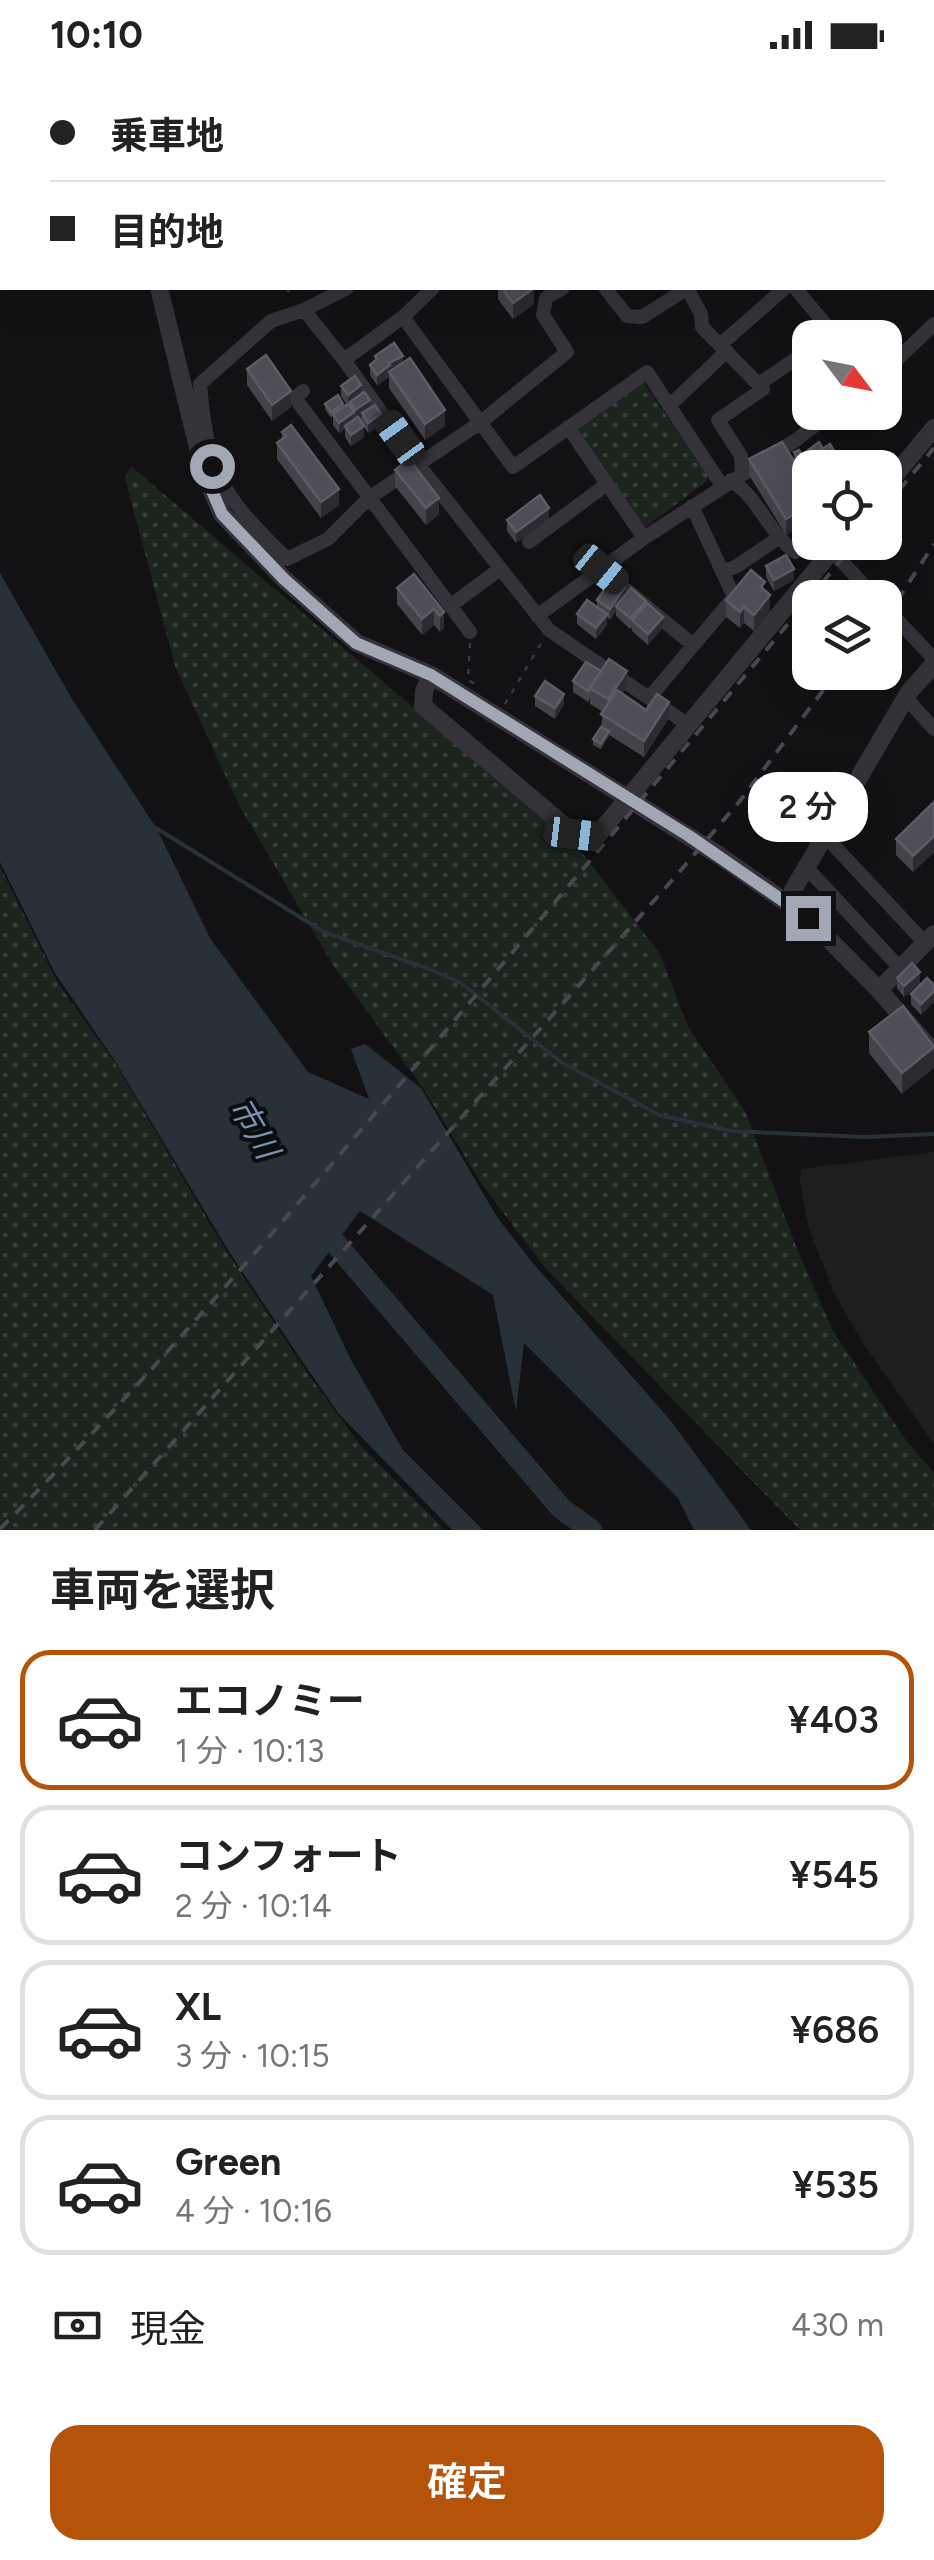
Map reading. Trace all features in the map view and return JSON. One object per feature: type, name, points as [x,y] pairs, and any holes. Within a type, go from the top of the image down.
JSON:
[{"type":"street","points":[[160,290],[222,514],[284,579],[356,643],[431,675],[720,856],[808,918],[934,1053]]},
{"type":"street","points":[[344,290],[271,321],[200,384],[208,469],[248,520],[287,559],[328,539],[369,498],[481,422],[567,352],[543,315],[546,298],[560,290]]},
{"type":"street","points":[[344,360],[432,290]]},
{"type":"street","points":[[607,290],[627,316],[642,317],[685,290]]},
{"type":"street","points":[[688,290],[702,314],[702,326],[763,389],[718,420],[741,456],[732,480]]},
{"type":"street","points":[[669,406],[783,290]]},
{"type":"street","points":[[796,290],[819,320]]},
{"type":"street","points":[[304,310],[418,464],[549,630],[687,724]]},
{"type":"street","points":[[402,317],[514,467],[647,372],[669,406],[732,480],[750,493],[792,549]]},
{"type":"street","points":[[902,354],[934,324]]},
{"type":"street","points":[[759,384],[792,361]]},
{"type":"street","points":[[303,392],[295,398],[470,632]]},
{"type":"street","points":[[568,427],[644,538]]},
{"type":"street","points":[[902,467],[934,428]]},
{"type":"street","points":[[537,616],[644,538],[809,430]]},
{"type":"street","points":[[529,542],[607,484]]},
{"type":"street","points":[[649,698],[734,597],[692,506]]},
{"type":"street","points":[[722,572],[780,537]]},
{"type":"street","points":[[431,675],[423,706],[574,834],[596,837],[825,560]]},
{"type":"street","points":[[846,560],[862,580]]},
{"type":"street","points":[[450,606],[500,568]]},
{"type":"street","points":[[601,569],[693,645]]},
{"type":"street","points":[[793,890],[906,698],[934,661],[902,626]]},
{"type":"street","points":[[906,698],[934,728]]},
{"type":"street","points":[[824,836],[930,938],[879,990]]},
{"type":"street","points":[[806,866],[900,968]]},
{"type":"path","points":[[505,704],[549,630]]},
{"type":"shaded area","points":[[643,382],[708,475],[707,481],[647,526],[641,526],[579,429]]},
{"type":"shaded area","points":[[131,466],[579,849],[660,954],[688,1027],[745,1111],[833,1331],[905,1439],[934,1473],[934,1530],[800,1530],[546,1269],[483,1186],[423,1088],[331,962],[239,805],[175,666],[125,478]]},
{"type":"shaded area","points":[[0,867],[59,985],[112,1058],[225,1249],[312,1380],[362,1447],[445,1530],[0,1530]]},
{"type":"shaded area","points":[[934,1152],[934,1444],[862,1342],[834,1293],[809,1229],[800,1182],[801,1169]]},
{"type":"water","points":[[0,573],[72,699],[157,829],[210,938],[308,1072],[369,1099],[351,1049],[365,1044],[421,1088],[497,1217],[671,1421],[751,1530],[694,1530],[678,1498],[524,1343],[516,1411],[493,1295],[360,1211],[311,1276],[351,1360],[403,1450],[483,1530],[452,1530],[339,1414],[230,1253],[113,1058],[55,973],[0,862]]},
{"type":"building","points":[[503,290],[531,290],[513,303]]},
{"type":"building","points":[[394,343],[403,356],[377,375],[370,365],[377,359],[375,356]]},
{"type":"building","points":[[266,355],[291,391],[272,405],[247,369]]},
{"type":"building","points":[[410,358],[445,410],[425,424],[389,372]]},
{"type":"building","points":[[355,376],[361,385],[348,395],[341,386]]},
{"type":"building","points":[[364,392],[370,400],[355,410],[350,402]]},
{"type":"building","points":[[338,395],[343,404],[331,412],[325,404]]},
{"type":"building","points":[[348,404],[354,412],[339,423],[333,414]]},
{"type":"building","points":[[375,405],[381,414],[368,423],[362,413]]},
{"type":"building","points":[[358,417],[364,426],[351,435],[345,426]]},
{"type":"building","points":[[291,425],[339,489],[321,502],[277,443]]},
{"type":"building","points":[[782,442],[792,458],[792,516],[786,519],[749,459]]},
{"type":"building","points":[[409,459],[439,498],[426,508],[395,470]]},
{"type":"building","points":[[540,495],[549,508],[516,532],[507,520]]},
{"type":"building","points":[[786,555],[794,569],[774,580],[766,566]]},
{"type":"building","points":[[751,570],[765,582],[761,587],[770,595],[754,615],[744,607],[740,612],[726,600]]},
{"type":"building","points":[[414,574],[444,612],[440,616],[434,609],[422,619],[397,588]]},
{"type":"building","points":[[612,579],[625,587],[610,609],[597,600]]},
{"type":"building","points":[[631,588],[646,601],[630,618],[616,606]]},
{"type":"building","points":[[587,600],[607,614],[596,628],[577,614]]},
{"type":"building","points":[[647,603],[663,617],[648,634],[632,620]]},
{"type":"building","points":[[609,659],[627,671],[608,699],[590,688]]},
{"type":"building","points":[[586,662],[601,671],[588,691],[573,681]]},
{"type":"building","points":[[545,681],[564,694],[555,708],[535,696]]},
{"type":"building","points":[[617,690],[646,710],[657,694],[669,702],[644,741],[601,714]]},
{"type":"building","points":[[601,727],[609,731],[601,744],[593,739]]},
{"type":"building","points":[[934,802],[934,836],[913,856],[896,839]]},
{"type":"building","points":[[912,963],[920,972],[904,986],[897,978]]},
{"type":"building","points":[[927,978],[934,991],[921,1004],[911,994]]},
{"type":"building","points":[[903,1006],[934,1047],[902,1073],[869,1032]]},
{"type":"waterway","points":[[156,828],[324,932],[461,983],[561,1062],[659,1115],[731,1131],[865,1137],[934,1134]]},
{"type":"waterway","name":"市川","points":[[318,1223],[561,1508],[591,1530]]},
{"type":"railway","points":[[902,487],[934,448]]},
{"type":"railway","points":[[902,593],[934,544]]},
{"type":"railway","points":[[0,1529],[150,1371],[294,1208],[841,560]]},
{"type":"railway","points":[[95,1530],[675,877],[739,802],[823,690]]},
{"type":"route","points":[[212,466],[204,472],[222,514],[284,579],[356,643],[431,675],[689,836],[808,918]]}]
